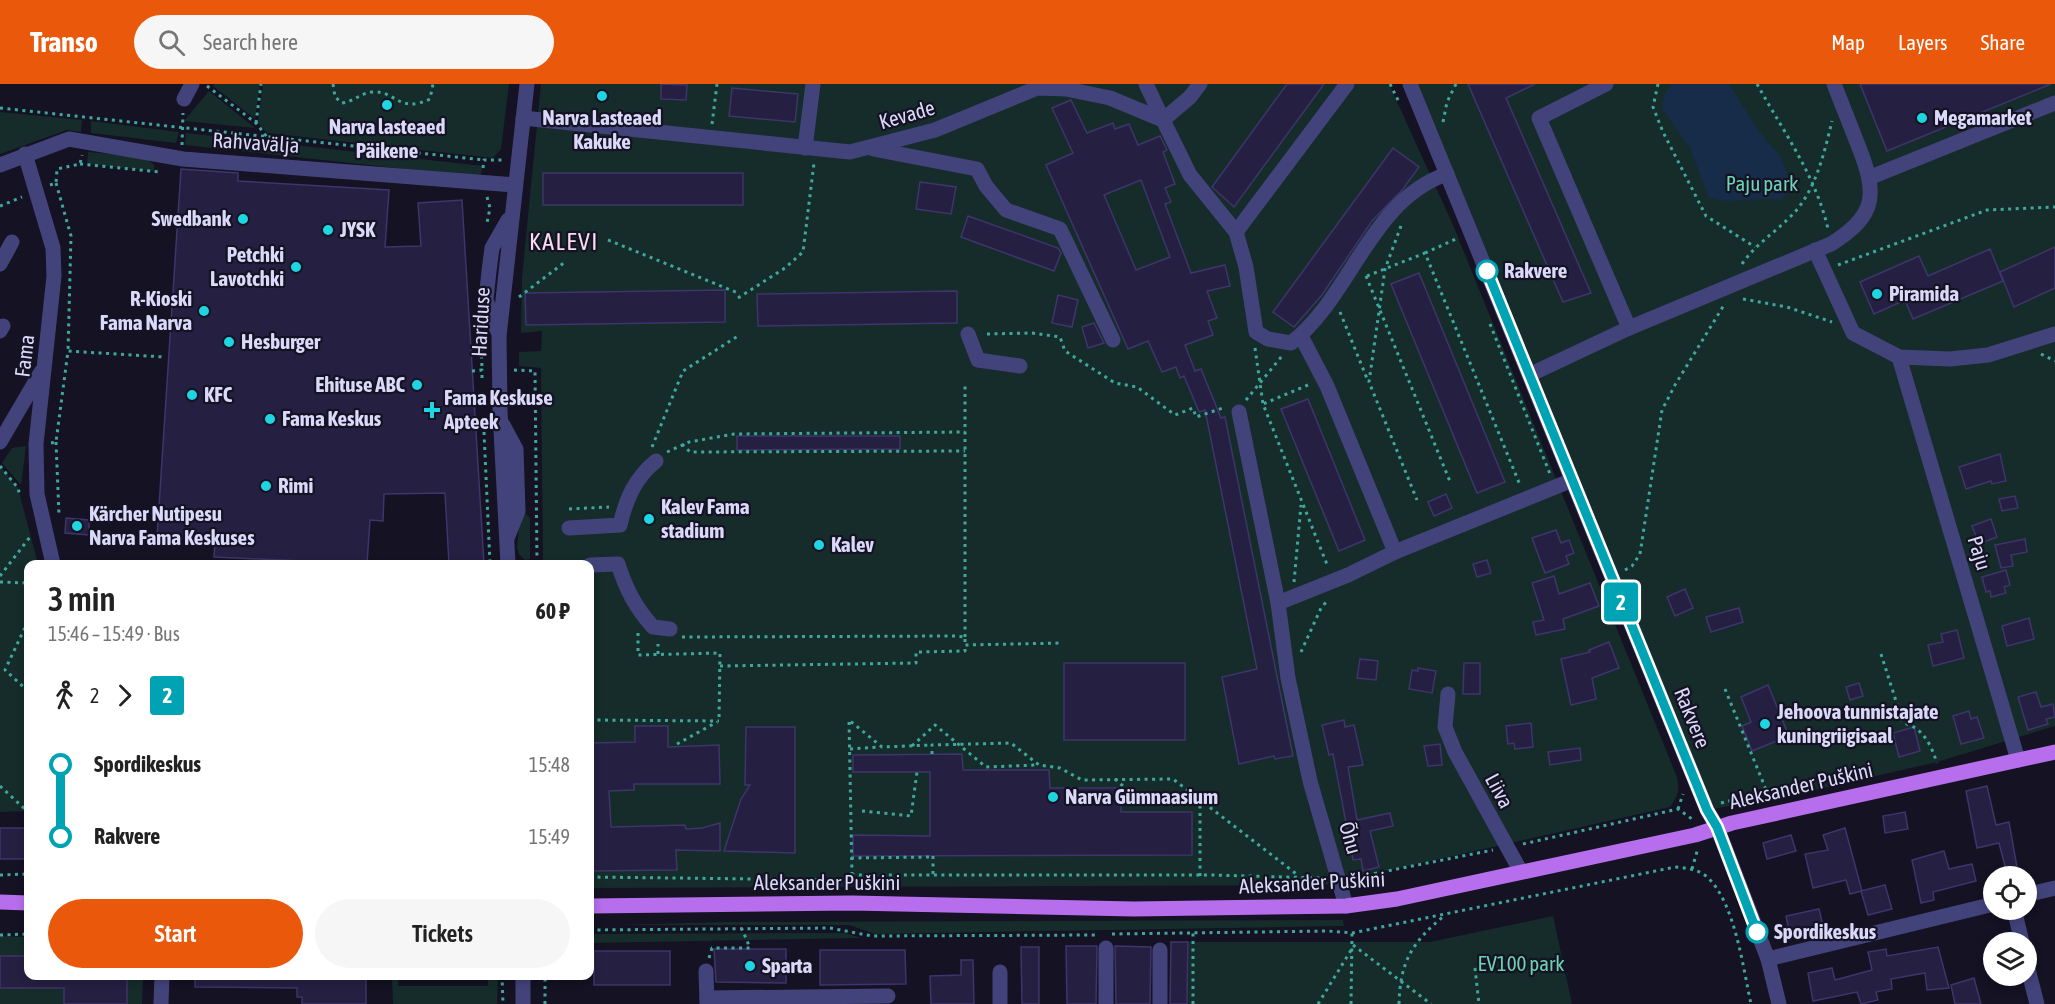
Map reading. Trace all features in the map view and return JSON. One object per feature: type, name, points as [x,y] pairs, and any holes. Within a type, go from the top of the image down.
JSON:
[{"type":"main road","name":"Aleksander Puškini","points":[[594,906],[852,903],[1134,909],[1346,906],[1397,899],[1695,835],[1717,827],[2055,752]]},
{"type":"main road","points":[[0,902],[24,903]]},
{"type":"street","points":[[184,99],[192,84]]},
{"type":"street","name":"Hariduse","points":[[508,560],[500,420],[499,336],[527,84]]},
{"type":"street","points":[[810,148],[813,84]]},
{"type":"street","points":[[1146,84],[1190,176],[1236,232],[1245,267],[1256,332],[1268,339],[1296,339],[1333,296],[1346,273],[1415,189],[1447,174]]},
{"type":"street","points":[[1163,120],[1190,97],[1200,84]]},
{"type":"street","points":[[1236,232],[1347,84]]},
{"type":"street","name":"Rakvere","points":[[1410,84],[1570,481],[1707,810],[1717,827],[1768,958],[1779,1004]]},
{"type":"street","points":[[1606,84],[1539,118],[1629,328]]},
{"type":"street","name":"Kevade","points":[[523,118],[850,152],[935,130],[1037,88],[1066,89],[1110,98],[1163,120]]},
{"type":"street","points":[[1529,375],[1629,328],[1727,293],[1831,244],[1851,231],[1862,218],[1870,197],[1871,177],[1836,90]]},
{"type":"street","points":[[1871,177],[2055,103]]},
{"type":"street","name":"Rahvavälja","points":[[0,165],[69,139],[183,159],[514,185]]},
{"type":"street","points":[[867,147],[977,169],[986,186],[1006,210],[1060,229],[1113,340]]},
{"type":"street","name":"Fama","points":[[25,154],[29,190],[53,248],[54,276],[36,444],[37,494],[52,560]]},
{"type":"street","points":[[0,264],[12,242]]},
{"type":"street","points":[[1815,250],[1831,268],[1841,321],[1852,333],[1899,357],[1950,359],[1989,355],[2055,334]]},
{"type":"street","points":[[968,334],[978,360],[1020,366]]},
{"type":"street","points":[[1296,339],[1324,378],[1395,552]]},
{"type":"street","name":"Paju","points":[[1899,357],[2018,760]]},
{"type":"street","points":[[0,442],[44,367]]},
{"type":"street","name":"Õhu","points":[[1234,408],[1278,603],[1288,678],[1311,782],[1346,906]]},
{"type":"street","points":[[569,528],[620,525],[631,489],[654,456]]},
{"type":"street","points":[[1278,603],[1341,578],[1395,552],[1570,481]]},
{"type":"street","points":[[594,565],[618,564],[631,600],[653,627],[670,634]]},
{"type":"street","name":"Liiva","points":[[1448,694],[1445,727],[1461,763],[1521,872]]},
{"type":"street","points":[[2037,892],[2055,888]]},
{"type":"street","points":[[1768,958],[1983,907]]},
{"type":"street","points":[[1106,948],[1106,1004]]},
{"type":"street","points":[[1160,950],[1160,1004]]},
{"type":"street","points":[[706,971],[707,1001],[888,996]]},
{"type":"street","points":[[1000,972],[1000,1004]]},
{"type":"street","points":[[162,980],[162,1004]]},
{"type":"street","points":[[522,1004],[523,980]]},
{"type":"street","points":[[2032,986],[2037,1004]]},
{"type":"path","points":[[204,84],[256,123],[267,137]]},
{"type":"path","points":[[256,123],[261,84]]},
{"type":"path","points":[[333,84],[338,102],[351,102],[371,92],[380,93],[401,104],[430,99],[433,84]]},
{"type":"path","points":[[1436,147],[1447,102],[1456,84]]},
{"type":"path","points":[[1658,84],[1653,107],[1663,132],[1706,216],[1756,247]]},
{"type":"path","points":[[1758,84],[1822,202],[1831,244],[1831,268],[1987,210],[2055,207]]},
{"type":"path","points":[[711,138],[717,85]]},
{"type":"path","points":[[1623,571],[1632,566],[1640,554],[1662,410],[1727,293],[1756,247],[1791,217],[1813,183],[1825,153],[1836,90]]},
{"type":"path","points":[[183,159],[184,99]]},
{"type":"path","points":[[0,108],[484,160]]},
{"type":"path","points":[[80,165],[85,116]]},
{"type":"path","points":[[738,298],[785,268],[803,252],[810,148]]},
{"type":"path","points":[[0,206],[25,196],[29,190],[56,183],[57,169],[80,165],[161,172]]},
{"type":"path","points":[[1369,382],[1385,269],[1401,227],[1394,212]]},
{"type":"path","points":[[1346,273],[1367,276],[1457,239]]},
{"type":"path","points":[[608,240],[738,293]]},
{"type":"path","points":[[1425,253],[1526,500]]},
{"type":"path","points":[[515,296],[514,300],[565,262]]},
{"type":"path","points":[[1367,276],[1451,484]]},
{"type":"path","points":[[1727,293],[1841,321]]},
{"type":"path","points":[[1333,296],[1417,500]]},
{"type":"path","points":[[1256,332],[1255,345],[1263,404],[1302,503],[1341,578],[1321,608],[1288,678]]},
{"type":"path","points":[[987,334],[1032,333],[1060,337],[1065,351],[1115,383],[1137,387],[1175,415],[1193,408],[1196,417],[1234,408],[1246,400],[1261,385],[1296,339]]},
{"type":"path","points":[[738,336],[683,371],[653,440],[654,456],[682,444],[734,434],[965,432]]},
{"type":"path","points":[[60,522],[56,442],[68,351],[164,357]]},
{"type":"path","points":[[512,359],[512,370],[535,371],[537,560]]},
{"type":"path","points":[[472,371],[482,370],[482,381]]},
{"type":"path","points":[[1263,404],[1324,378]]},
{"type":"path","points":[[720,666],[916,663],[916,652],[964,651],[965,385]]},
{"type":"path","points":[[485,427],[490,560]]},
{"type":"path","points":[[36,444],[56,442]]},
{"type":"path","points":[[682,444],[690,452],[965,451]]},
{"type":"path","points":[[0,466],[18,488],[21,498]]},
{"type":"path","points":[[1293,598],[1302,503]]},
{"type":"path","points":[[0,576],[30,537],[27,527]]},
{"type":"path","points":[[0,582],[24,583]]},
{"type":"path","points":[[24,630],[5,670],[24,687]]},
{"type":"path","points":[[719,721],[720,653],[658,654],[670,634],[965,637]]},
{"type":"path","points":[[965,645],[1063,643]]},
{"type":"path","points":[[1881,654],[1903,723],[1911,724],[1922,732],[1938,768]]},
{"type":"path","points":[[1725,689],[1767,792]]},
{"type":"path","points":[[594,720],[719,721]]},
{"type":"path","points":[[852,875],[849,720],[882,747]]},
{"type":"path","points":[[677,744],[719,721]]},
{"type":"path","points":[[912,746],[935,725],[986,767],[1039,765],[1060,768],[1082,780],[1173,779],[1301,878]]},
{"type":"path","points":[[850,748],[1011,743],[1039,765]]},
{"type":"path","points":[[932,745],[932,754]]},
{"type":"path","points":[[862,811],[912,816],[917,772]]},
{"type":"path","points":[[1115,779],[1142,803],[1200,804]]},
{"type":"path","points":[[0,786],[24,808]]},
{"type":"path","points":[[1200,799],[1200,876]]},
{"type":"path","points":[[851,858],[933,857],[933,875]]},
{"type":"path","points":[[1692,869],[1705,875],[1714,884],[1730,915],[1751,1004]]},
{"type":"path","points":[[0,875],[24,874]]},
{"type":"path","points":[[1399,1004],[1404,964],[1414,944],[1446,915]]},
{"type":"path","points":[[706,971],[712,948],[750,948],[742,929]]},
{"type":"path","points":[[1193,933],[1193,1004]]},
{"type":"path","points":[[1351,1004],[1352,933]]},
{"type":"path","points":[[0,934],[24,934]]},
{"type":"path","points":[[1353,945],[1431,1004]]},
{"type":"path","points":[[1318,1004],[1353,945]]},
{"type":"path","points":[[1475,968],[1479,1004]]},
{"type":"path","points":[[502,980],[503,1004]]},
{"type":"path","points":[[545,980],[545,1004]]},
{"type":"green space","points":[[214,84],[260,84],[255,119],[213,86]]},
{"type":"green space","name":"Narva lasteaed Päikene","points":[[263,84],[509,84],[501,149],[493,158],[267,133],[258,123]]},
{"type":"green space","points":[[541,84],[1389,84],[1453,225],[1677,777],[1677,796],[1670,807],[1324,885],[594,888],[594,560],[543,560],[541,368],[519,366],[519,352],[541,351],[542,331],[521,333],[522,277]]},
{"type":"green space","name":"Paju park","points":[[1407,84],[2055,84],[2055,726],[1937,762],[1798,794],[1707,810]]},
{"type":"green space","points":[[209,91],[255,128],[184,121]]},
{"type":"green space","points":[[0,112],[82,120],[81,132],[67,130],[0,154]]},
{"type":"green space","points":[[91,121],[179,132],[176,143],[91,133]]},
{"type":"green space","points":[[186,133],[483,166],[480,177],[185,145]]},
{"type":"green space","points":[[88,152],[144,157],[154,165],[154,171],[87,164]]},
{"type":"green space","points":[[26,446],[21,485],[2,463],[12,448]]},
{"type":"green space","points":[[0,466],[18,488],[37,560],[24,560],[24,811],[0,812]]},
{"type":"green space","points":[[521,509],[530,518],[530,559],[525,560],[517,548]]},
{"type":"green space","name":"EV100 park","points":[[1553,916],[1572,1004],[1188,1004],[1189,942],[1430,942]]},
{"type":"green space","points":[[1343,920],[1344,926],[875,934],[849,925],[615,925],[725,922]]},
{"type":"green space","points":[[845,933],[861,938],[594,943],[594,934]]},
{"type":"green space","points":[[0,936],[24,937],[24,980],[143,980],[142,1004],[0,1004]]},
{"type":"green space","points":[[392,980],[398,980],[398,986],[488,986],[488,980],[498,980],[497,1004],[393,1004]]},
{"type":"water","points":[[1672,84],[1729,84],[1758,130],[1781,157],[1793,187],[1781,200],[1727,201],[1709,198],[1690,148],[1662,109],[1664,95]]},
{"type":"building","points":[[661,84],[687,85],[686,100],[661,99]]},
{"type":"building","points":[[1287,84],[1324,84],[1234,207],[1212,187]]},
{"type":"building","points":[[1468,84],[1535,84],[1506,98],[1591,293],[1563,302]]},
{"type":"building","name":"Megamarket","points":[[1860,84],[2051,84],[1887,151]]},
{"type":"building","points":[[732,88],[798,94],[795,122],[729,116]]},
{"type":"building","points":[[1071,100],[1087,133],[1113,123],[1115,129],[1129,124],[1138,145],[1160,136],[1167,150],[1163,152],[1175,184],[1165,188],[1171,202],[1165,204],[1191,273],[1225,265],[1230,286],[1207,291],[1217,318],[1208,321],[1213,335],[1185,345],[1195,371],[1201,369],[1221,418],[1225,417],[1293,756],[1275,759],[1274,756],[1239,764],[1222,677],[1257,669],[1205,410],[1199,412],[1184,376],[1180,378],[1176,367],[1162,372],[1148,341],[1128,349],[1046,165],[1073,153],[1052,108]],"holes":[[[1141,180],[1170,257],[1136,270],[1104,195]]]},
{"type":"building","points":[[1393,148],[1419,167],[1403,189],[1372,221],[1322,295],[1294,327],[1273,312]]},
{"type":"building","name":"Fama Keskus","points":[[181,169],[238,173],[238,181],[389,190],[385,247],[421,246],[418,203],[462,200],[484,560],[449,560],[445,493],[384,494],[383,521],[370,520],[367,560],[214,557],[215,541],[157,537]]},
{"type":"building","points":[[543,173],[743,173],[743,205],[543,205]]},
{"type":"building","points":[[920,182],[956,187],[951,214],[916,209]]},
{"type":"building","points":[[968,216],[1058,248],[1061,253],[1054,271],[961,237]]},
{"type":"building","points":[[2055,247],[2055,288],[2014,307],[2000,272]]},
{"type":"building","points":[[1990,249],[2003,281],[1913,319],[1905,300],[1874,314],[1860,282],[1919,256],[1928,276]]},
{"type":"building","points":[[1419,273],[1505,482],[1477,493],[1391,284]]},
{"type":"building","points":[[725,290],[725,322],[526,325],[525,293]]},
{"type":"building","points":[[957,291],[957,323],[758,326],[757,294]]},
{"type":"building","points":[[1058,295],[1078,300],[1072,327],[1052,323]]},
{"type":"building","points":[[1094,323],[1104,343],[1088,348],[1082,327]]},
{"type":"building","points":[[1308,399],[1365,540],[1339,551],[1281,409]]},
{"type":"building","points":[[737,436],[900,436],[900,449],[737,450]]},
{"type":"building","points":[[2000,454],[2006,481],[1992,484],[1991,481],[1966,489],[1959,467]]},
{"type":"building","points":[[1446,494],[1452,508],[1434,516],[1428,502]]},
{"type":"building","points":[[2015,496],[2018,508],[2002,511],[1999,499]]},
{"type":"building","name":"Kärcher Nutipesu Narva Fama Keskuses","points":[[66,518],[89,520],[89,535],[65,533]]},
{"type":"building","points":[[1991,519],[1997,537],[1979,544],[1972,526]]},
{"type":"building","points":[[1556,530],[1561,543],[1569,540],[1574,553],[1566,556],[1569,564],[1545,573],[1532,538]]},
{"type":"building","points":[[2025,539],[2027,552],[2011,555],[2013,566],[2001,568],[1995,545]]},
{"type":"building","points":[[1487,560],[1491,573],[1477,577],[1473,564]]},
{"type":"building","points":[[2006,570],[2010,585],[2004,587],[2006,593],[1991,597],[1990,591],[1986,592],[1982,577]]},
{"type":"building","points":[[1554,576],[1559,594],[1590,583],[1599,606],[1563,619],[1565,629],[1536,635],[1533,622],[1544,620],[1532,583]]},
{"type":"building","points":[[1685,589],[1693,608],[1675,616],[1667,597]]},
{"type":"building","points":[[1739,608],[1743,622],[1711,632],[1706,617]]},
{"type":"building","points":[[2029,618],[2034,639],[2007,646],[2002,626]]},
{"type":"building","points":[[1957,630],[1964,658],[1933,666],[1928,645],[1943,642],[1941,634]]},
{"type":"building","points":[[1609,642],[1619,668],[1592,678],[1596,699],[1571,705],[1561,659],[1590,652],[1589,650]]},
{"type":"building","points":[[1360,659],[1378,661],[1376,680],[1357,678]]},
{"type":"building","points":[[1064,663],[1185,663],[1185,740],[1064,740]]},
{"type":"building","points":[[1464,663],[1480,663],[1480,694],[1463,694]]},
{"type":"building","points":[[1418,668],[1436,671],[1432,693],[1409,689],[1412,670],[1418,671]]},
{"type":"building","points":[[1859,683],[1863,696],[1850,700],[1846,687]]},
{"type":"building","name":"Jehoova tunnistajate kuningriigisaal","points":[[1768,685],[1789,736],[1752,751],[1742,726],[1751,722],[1741,697]]},
{"type":"building","points":[[2036,692],[2041,707],[2053,704],[2055,717],[2046,719],[2048,724],[2028,730],[2018,697]]},
{"type":"building","points":[[1969,711],[1971,719],[1977,717],[1984,738],[1961,744],[1953,716]]},
{"type":"building","points":[[1344,720],[1345,727],[1354,725],[1363,765],[1348,767],[1357,820],[1390,813],[1393,826],[1370,831],[1379,867],[1363,871],[1361,859],[1353,860],[1333,754],[1329,755],[1322,725]]},
{"type":"building","points":[[1531,723],[1533,747],[1515,749],[1514,743],[1508,744],[1506,726]]},
{"type":"building","points":[[635,726],[668,726],[668,747],[719,745],[720,784],[634,784],[634,790],[609,791],[611,827],[685,825],[686,829],[720,823],[720,851],[676,850],[677,870],[594,871],[594,743],[635,742]]},
{"type":"building","points":[[746,727],[795,727],[795,853],[724,851],[741,799],[750,785],[745,785]]},
{"type":"building","points":[[1914,727],[1920,751],[1899,757],[1893,733]]},
{"type":"building","points":[[1440,744],[1442,765],[1428,766],[1424,746]]},
{"type":"building","points":[[1580,748],[1581,760],[1550,765],[1548,752]]},
{"type":"building","points":[[962,754],[963,770],[1049,770],[1050,788],[1121,788],[1121,812],[1192,812],[1192,855],[853,856],[853,835],[930,836],[930,772],[853,772],[853,755]]},
{"type":"building","points":[[1987,786],[1996,825],[2009,822],[2017,866],[2005,866],[1999,843],[1977,848],[1966,791]]},
{"type":"building","points":[[1905,812],[1908,829],[1885,833],[1883,816]]},
{"type":"building","points":[[0,828],[24,828],[24,859],[0,859]]},
{"type":"building","points":[[1845,828],[1862,891],[1850,894],[1846,880],[1813,888],[1805,854],[1828,850],[1823,835]]},
{"type":"building","points":[[1791,835],[1796,851],[1767,859],[1763,843]]},
{"type":"building","points":[[1944,851],[1949,869],[1972,864],[1976,881],[1933,892],[1934,900],[1921,903],[1912,860]]},
{"type":"building","points":[[1885,885],[1892,909],[1868,915],[1861,891]]},
{"type":"building","points":[[1819,909],[1823,926],[1790,935],[1786,916]]},
{"type":"building","points":[[1171,942],[1188,942],[1187,1004],[1170,1004]]},
{"type":"building","points":[[1066,946],[1097,946],[1096,1004],[1067,1004]]},
{"type":"building","points":[[1115,946],[1151,947],[1150,1004],[1116,1004]]},
{"type":"building","points":[[1021,947],[1039,947],[1039,1004],[1022,1004]]},
{"type":"building","points":[[1938,947],[1949,988],[1927,990],[1925,973],[1891,979],[1892,989],[1876,992],[1878,1000],[1861,1004],[1857,992],[1813,1001],[1808,973],[1832,968],[1835,980],[1872,970],[1868,952],[1886,949],[1887,956]]},
{"type":"building","name":"Sparta","points":[[714,949],[786,949],[786,983],[716,982]]},
{"type":"building","points":[[820,950],[905,950],[906,984],[820,985]]},
{"type":"building","points":[[594,951],[670,951],[670,985],[594,985]]},
{"type":"building","points":[[0,956],[24,956],[24,980],[127,980],[127,1004],[64,1004],[64,988],[0,988]]},
{"type":"building","points":[[961,960],[973,960],[974,1004],[931,1004],[930,976],[961,975]]},
{"type":"building","points":[[1974,978],[1981,1004],[1955,1004],[1951,985]]},
{"type":"building","points":[[195,980],[366,980],[366,1004],[302,1004],[302,997],[297,997],[297,988],[195,987]]},
{"type":"bus line","name":"2","points":[[1487,271],[1570,481],[1707,810],[1717,827],[1757,932]]},
{"type":"place","name":"Narva Lasteaed Kakuke","points":[[602,96]]},
{"type":"place","name":"Narva lasteaed Päikene","points":[[387,105]]},
{"type":"place","name":"Megamarket","points":[[1922,118]]},
{"type":"place","name":"Swedbank","points":[[243,219]]},
{"type":"place","name":"JYSK","points":[[328,230]]},
{"type":"place","name":"Petchki Lavotchki","points":[[296,267]]},
{"type":"place","name":"Rakvere","points":[[1487,271]]},
{"type":"place","name":"Piramida","points":[[1877,294]]},
{"type":"place","name":"R-Kioski Fama Narva","points":[[204,311]]},
{"type":"place","name":"Hesburger","points":[[229,342]]},
{"type":"place","name":"Ehituse ABC","points":[[417,385]]},
{"type":"place","name":"KFC","points":[[192,395]]},
{"type":"place","name":"Fama Keskuse Apteek","points":[[432,410]]},
{"type":"place","name":"Fama Keskus","points":[[270,419]]},
{"type":"place","name":"Rimi","points":[[266,486]]},
{"type":"place","name":"Kalev Fama stadium","points":[[649,519]]},
{"type":"place","name":"Kärcher Nutipesu Narva Fama Keskuses","points":[[77,526]]},
{"type":"place","name":"Kalev","points":[[819,545]]},
{"type":"place","name":"Jehoova tunnistajate kuningriigisaal","points":[[1765,724]]},
{"type":"place","name":"Narva Gümnaasium","points":[[1053,797]]},
{"type":"place","name":"Spordikeskus","points":[[1757,932]]},
{"type":"place","name":"Sparta","points":[[750,966]]},
{"type":"district","name":"KALEVI","points":[[564,242]]}]
